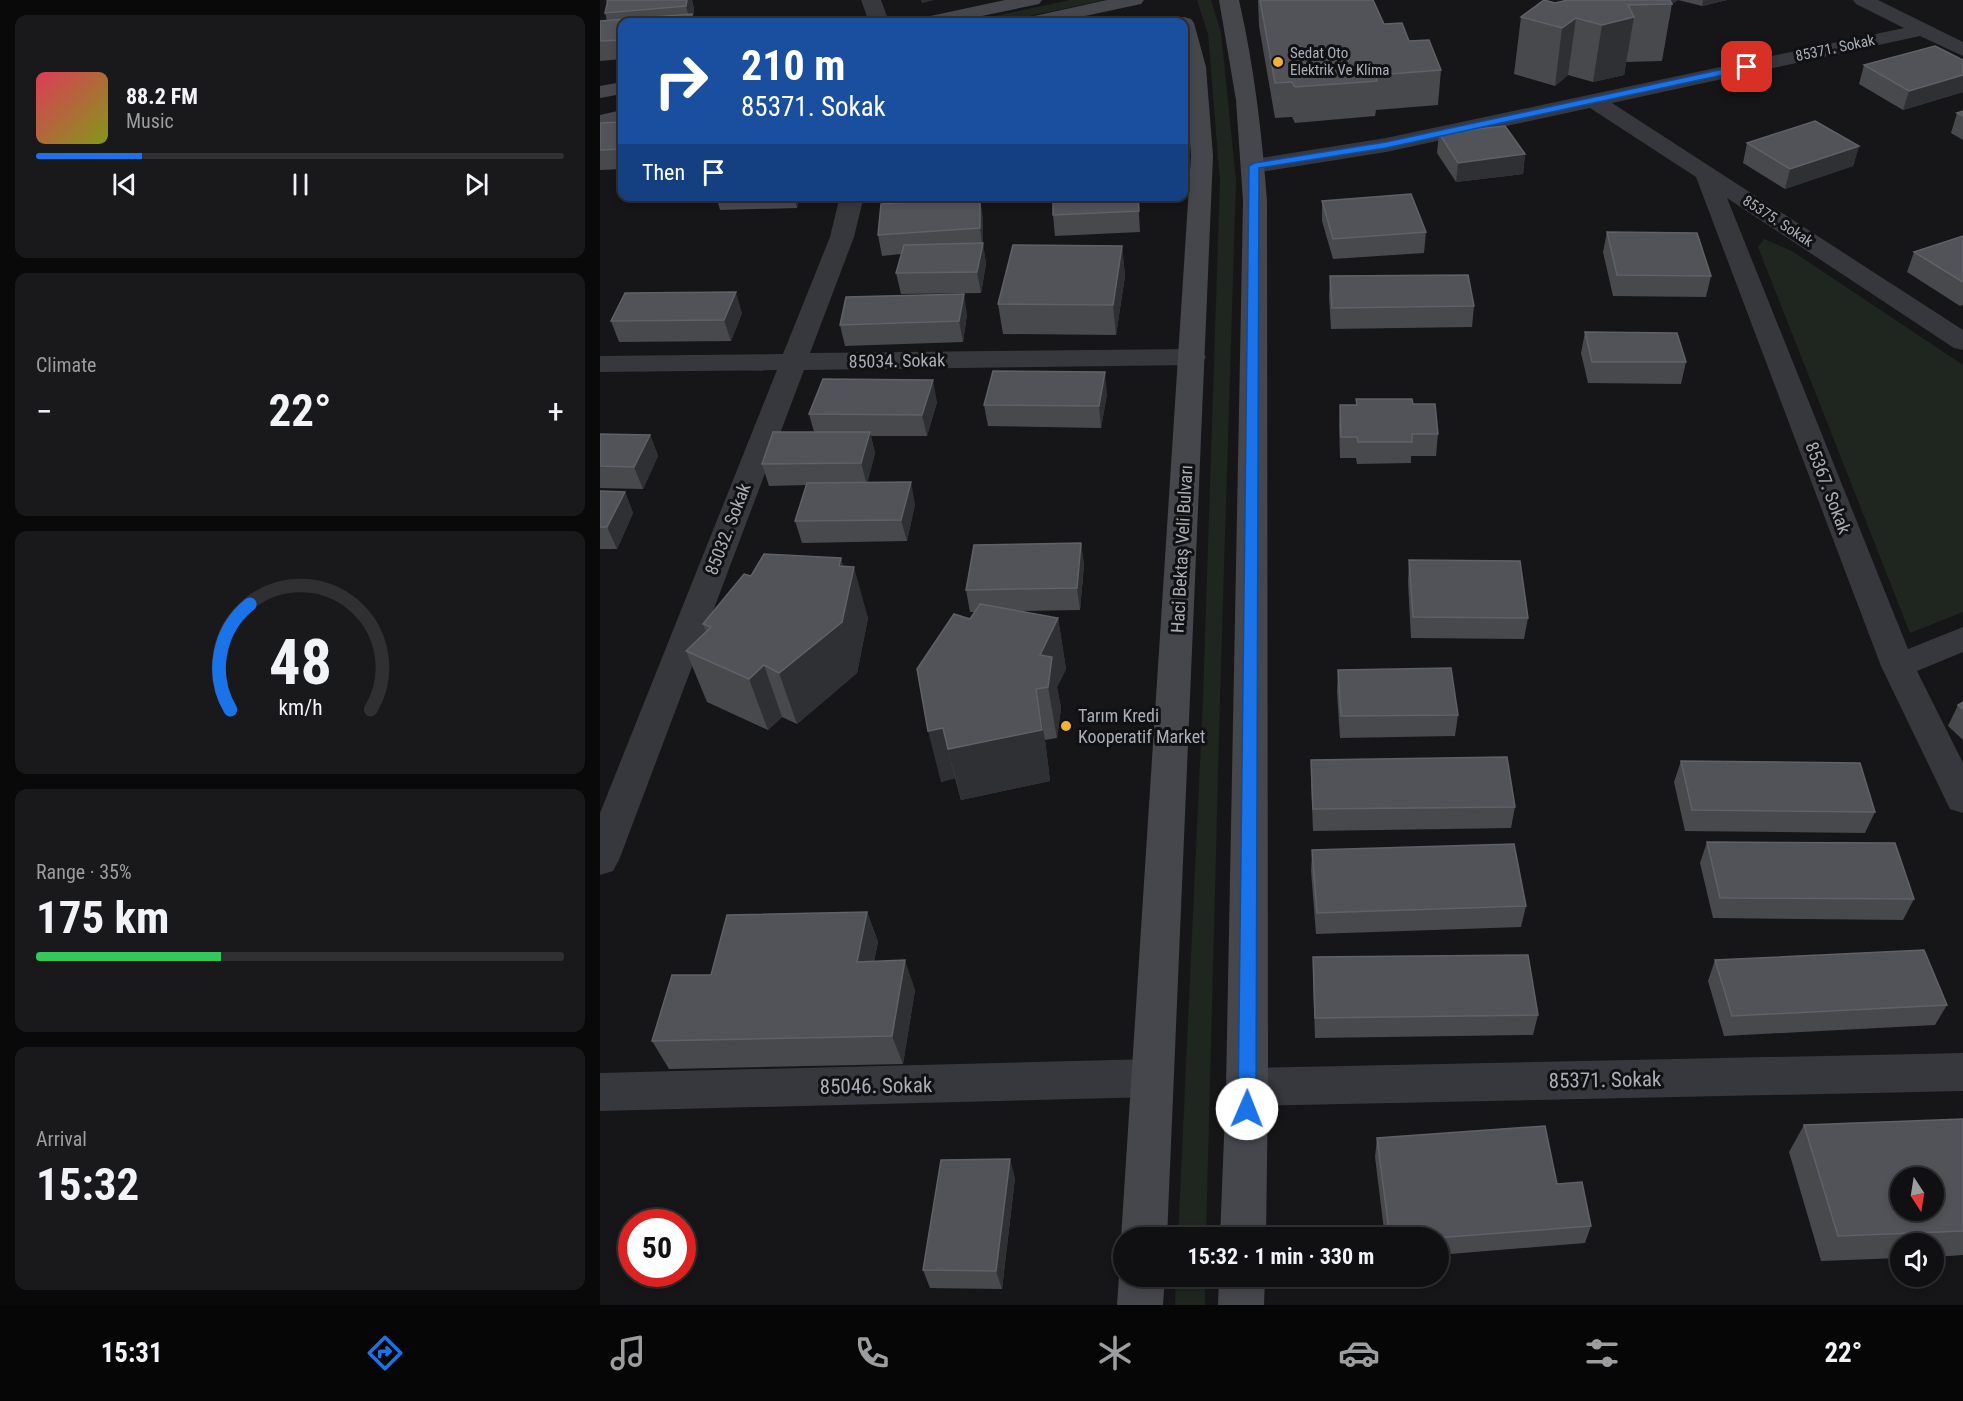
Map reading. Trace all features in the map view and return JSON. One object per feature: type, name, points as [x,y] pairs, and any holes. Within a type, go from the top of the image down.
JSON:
[{"type":"main road","points":[[947,18],[1032,0]]},
{"type":"main road","points":[[1051,18],[1134,0]]},
{"type":"main road","points":[[1229,0],[1242,66],[1254,166],[1247,1087],[1243,1227]]},
{"type":"main road","name":"Haci Bektaş Veli Bulvarı","points":[[1145,1227],[1202,156],[1196,67],[1188,41]]},
{"type":"main road","points":[[600,92],[618,89]]},
{"type":"main road","points":[[600,122],[618,118]]},
{"type":"main road","points":[[1140,1305],[1141,1287]]},
{"type":"main road","points":[[1241,1305],[1242,1287]]},
{"type":"street","points":[[871,0],[878,18]]},
{"type":"street","points":[[1863,0],[1963,50]]},
{"type":"street","name":"85371. Sokak","points":[[1254,166],[1386,145],[1922,30]]},
{"type":"street","name":"85375. Sokak","points":[[1593,100],[1963,342]]},
{"type":"street","name":"85367. Sokak","points":[[1705,172],[1898,666],[1963,799]]},
{"type":"street","name":"85032. Sokak","points":[[600,860],[842,237],[851,201]]},
{"type":"street","name":"85034. Sokak","points":[[600,364],[1193,357]]},
{"type":"street","points":[[1898,666],[1963,639]]},
{"type":"street","name":"85371. Sokak","points":[[1247,1087],[1963,1072]]},
{"type":"street","name":"85046. Sokak","points":[[600,1092],[1152,1077]]},
{"type":"shaded area","points":[[1070,0],[1105,0],[1019,18],[985,18]]},
{"type":"shaded area","points":[[1197,0],[1211,0],[1221,32],[1236,180],[1206,1227],[1179,1227],[1203,698],[1220,181],[1208,34]]},
{"type":"shaded area","points":[[1764,239],[1792,251],[1963,365],[1963,612],[1910,633],[1758,247]]},
{"type":"shaded area","points":[[1176,1287],[1205,1287],[1205,1305],[1175,1305]]},
{"type":"building","points":[[608,0],[687,0],[686,6],[605,13]]},
{"type":"building","points":[[1260,0],[1373,0],[1384,24],[1402,23],[1409,41],[1429,40],[1441,70],[1377,75],[1377,81],[1295,87],[1292,82],[1275,83]]},
{"type":"building","points":[[1544,0],[1555,3],[1568,0],[1670,0],[1672,4],[1628,5],[1634,17],[1602,25],[1576,18],[1562,28],[1521,17]]},
{"type":"building","points":[[692,14],[691,18],[639,18]]},
{"type":"building","points":[[618,20],[618,40],[600,41],[600,21]]},
{"type":"building","points":[[1935,46],[1963,60],[1963,75],[1909,91],[1864,65]]},
{"type":"building","points":[[1815,121],[1859,146],[1790,169],[1747,143]]},
{"type":"building","points":[[618,122],[618,149],[600,150],[600,123]]},
{"type":"building","points":[[1505,126],[1525,154],[1458,163],[1439,133]]},
{"type":"building","points":[[1411,194],[1426,232],[1333,239],[1322,201]]},
{"type":"building","points":[[980,201],[980,228],[878,235],[881,204]]},
{"type":"building","points":[[1053,201],[1138,201],[1139,211],[1053,215]]},
{"type":"building","points":[[1607,232],[1697,233],[1711,276],[1617,275]]},
{"type":"building","points":[[1963,236],[1963,282],[1914,252]]},
{"type":"building","points":[[983,243],[977,272],[896,273],[904,245]]},
{"type":"building","points":[[1013,245],[1122,246],[1113,305],[998,304]]},
{"type":"building","points":[[1468,275],[1474,306],[1332,308],[1330,276]]},
{"type":"building","points":[[736,292],[724,320],[611,321],[625,293]]},
{"type":"building","points":[[964,294],[959,321],[840,325],[846,297]]},
{"type":"building","points":[[1585,332],[1677,333],[1686,362],[1592,362]]},
{"type":"building","points":[[993,371],[1105,372],[1099,406],[984,405]]},
{"type":"building","points":[[823,379],[933,380],[922,415],[809,414]]},
{"type":"building","points":[[1356,399],[1412,399],[1413,404],[1435,404],[1438,434],[1412,434],[1412,442],[1358,442],[1357,437],[1341,437],[1340,405],[1357,405]]},
{"type":"building","points":[[773,432],[870,432],[861,463],[762,464]]},
{"type":"building","points":[[600,434],[650,435],[634,467],[600,466]]},
{"type":"building","points":[[911,482],[901,520],[795,521],[807,483]]},
{"type":"building","points":[[600,491],[625,492],[607,527],[600,527]]},
{"type":"building","points":[[1081,543],[1077,588],[966,590],[974,545]]},
{"type":"building","points":[[764,554],[841,558],[839,566],[854,567],[842,622],[779,673],[764,665],[749,679],[686,651],[711,627],[703,624],[744,574],[751,576]]},
{"type":"building","points":[[1409,560],[1520,561],[1528,618],[1413,617]]},
{"type":"building","points":[[980,604],[1058,618],[1040,655],[1052,657],[1048,687],[1036,689],[1042,730],[948,749],[943,728],[928,731],[917,669],[954,614],[970,619]]},
{"type":"building","points":[[1451,668],[1458,715],[1341,716],[1338,670]]},
{"type":"building","points":[[1507,757],[1515,807],[1313,809],[1311,760]]},
{"type":"building","points":[[1681,761],[1860,763],[1875,812],[1692,810]]},
{"type":"building","points":[[1707,842],[1895,843],[1914,899],[1720,898]]},
{"type":"building","points":[[1514,844],[1526,906],[1317,913],[1312,850]]},
{"type":"building","points":[[867,912],[857,962],[905,960],[892,1036],[652,1041],[672,975],[711,975],[727,915]]},
{"type":"building","points":[[1924,950],[1947,1005],[1732,1016],[1715,960]]},
{"type":"building","points":[[1528,955],[1538,1015],[1315,1018],[1313,957]]},
{"type":"building","points":[[1963,1119],[1963,1231],[1838,1236],[1804,1125]]},
{"type":"building","points":[[1545,1126],[1557,1184],[1582,1182],[1591,1226],[1449,1237],[1449,1227],[1389,1227],[1377,1138]]},
{"type":"building","points":[[1010,1159],[996,1271],[923,1270],[941,1160]]},
{"type":"place","name":"Sedat Oto Elektrik Ve Klima","points":[[1278,62]]},
{"type":"place","name":"Tarım Kredi Kooperatif Market","points":[[1066,726]]},
{"type":"route","points":[[1247,1109],[1254,166],[1386,145],[1747,67]]}]
